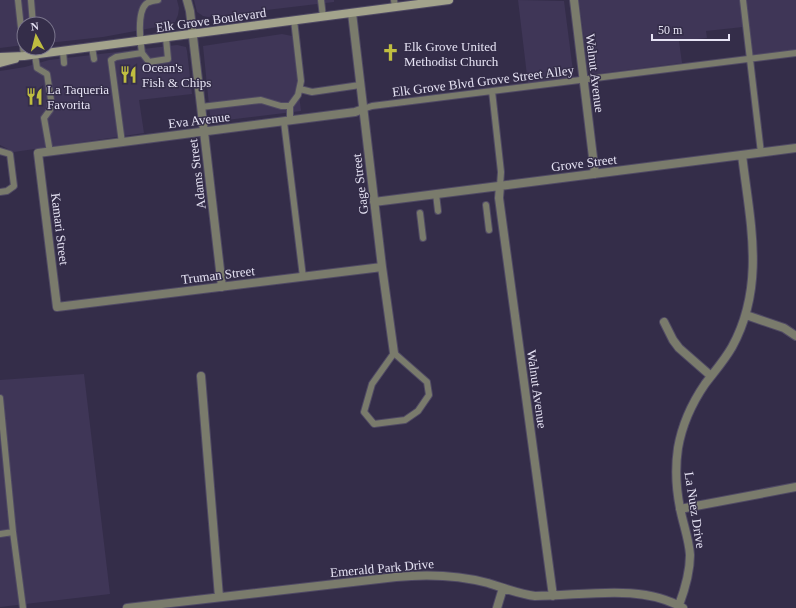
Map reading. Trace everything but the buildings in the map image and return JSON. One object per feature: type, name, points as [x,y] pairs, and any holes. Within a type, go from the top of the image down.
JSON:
[{"type":"main road","name":"Elk Grove Boulevard","points":[[56,52],[352,13],[394,3],[450,0]]},
{"type":"main road","name":"Elk Grove Boulevard","points":[[0,57],[24,56]]},
{"type":"main road","name":"Elk Grove Boulevard","points":[[0,64],[24,56]]},
{"type":"street","name":"Adams Street","points":[[187,0],[193,34],[222,287]]},
{"type":"street","name":"Walnut Avenue","points":[[574,0],[595,174]]},
{"type":"street","name":"Gage Street","points":[[352,13],[382,267],[394,353]]},
{"type":"street","name":"Eva Avenue","points":[[38,153],[355,112],[363,109]]},
{"type":"street","name":"Grove Street","points":[[374,202],[796,148]]},
{"type":"street","name":"Kamari Street","points":[[38,153],[57,308]]},
{"type":"street","name":"La Nuez Drive","points":[[681,607],[688,578],[690,555],[687,532],[680,509],[676,473],[678,446],[691,408],[711,376],[732,347],[746,315],[752,291],[754,267],[753,241],[742,155]]},
{"type":"street","name":"Walnut Avenue","points":[[500,186],[499,198],[501,214],[553,596]]},
{"type":"street","name":"Truman Street","points":[[57,308],[382,267]]},
{"type":"street","points":[[746,315],[784,328],[796,336]]},
{"type":"street","points":[[664,322],[673,340],[711,376]]},
{"type":"street","points":[[201,376],[218,597]]},
{"type":"street","points":[[680,509],[796,488]]},
{"type":"street","name":"Emerald Park Drive","points":[[127,608],[411,576],[437,575],[463,578],[524,595],[553,596],[633,593],[657,597],[681,607]]},
{"type":"street","points":[[497,608],[503,588]]},
{"type":"lane","points":[[18,0],[20,16]]},
{"type":"lane","points":[[31,0],[33,16]]},
{"type":"lane","points":[[158,0],[150,1],[144,5],[140,15],[140,41],[142,53],[149,62],[168,59],[166,38]]},
{"type":"lane","points":[[321,0],[323,16]]},
{"type":"lane","points":[[743,0],[761,153]]},
{"type":"lane","points":[[294,20],[301,81],[299,92],[290,106],[287,121],[303,276]]},
{"type":"lane","points":[[92,48],[94,59]]},
{"type":"lane","points":[[63,51],[64,63]]},
{"type":"lane","points":[[122,143],[111,60],[116,57],[142,53]]},
{"type":"lane","name":"Elk Grove Blvd Grove Street Alley","points":[[363,109],[372,106],[796,53]]},
{"type":"lane","points":[[36,56],[37,68],[47,74],[51,105],[50,110],[44,118],[50,152]]},
{"type":"lane","points":[[299,92],[312,92],[360,85]]},
{"type":"lane","points":[[492,91],[501,172],[500,186]]},
{"type":"lane","points":[[201,107],[261,100],[281,106],[290,106]]},
{"type":"lane","points":[[0,151],[10,154],[14,186],[0,192]]},
{"type":"lane","points":[[436,194],[438,210]]},
{"type":"lane","points":[[486,205],[489,230]]},
{"type":"lane","points":[[420,213],[423,238]]},
{"type":"lane","points":[[394,353],[427,382],[429,395],[418,411],[405,420],[374,424],[364,412],[372,384],[394,353]]},
{"type":"lane","points":[[0,398],[23,608]]},
{"type":"lane","points":[[0,534],[14,532]]},
{"type":"shaded area","points":[[0,0],[177,0],[179,8],[175,22],[168,25],[103,37],[56,42],[56,16],[16,16],[16,46],[0,48]]},
{"type":"shaded area","points":[[194,0],[334,0],[334,2],[208,17],[197,12]]},
{"type":"shaded area","points":[[518,0],[564,1],[574,79],[528,84]]},
{"type":"shaded area","points":[[579,0],[796,0],[796,50],[746,56],[743,27],[706,31],[707,38],[679,41],[682,63],[595,74],[590,73],[588,71]]},
{"type":"shaded area","points":[[282,34],[292,36],[301,111],[218,121],[213,120],[210,115],[203,46]]},
{"type":"shaded area","points":[[177,45],[186,47],[192,94],[139,100],[144,133],[14,152],[0,145],[0,71],[25,67],[49,60]]},
{"type":"shaded area","points":[[84,374],[110,594],[0,607],[0,380]]},
{"type":"place","name":"Elk Grove United Methodist Church","points":[[391,53]]},
{"type":"place","name":"Ocean's Fish & Chips","points":[[129,74]]},
{"type":"place","name":"La Taqueria Favorita","points":[[34,96]]}]
